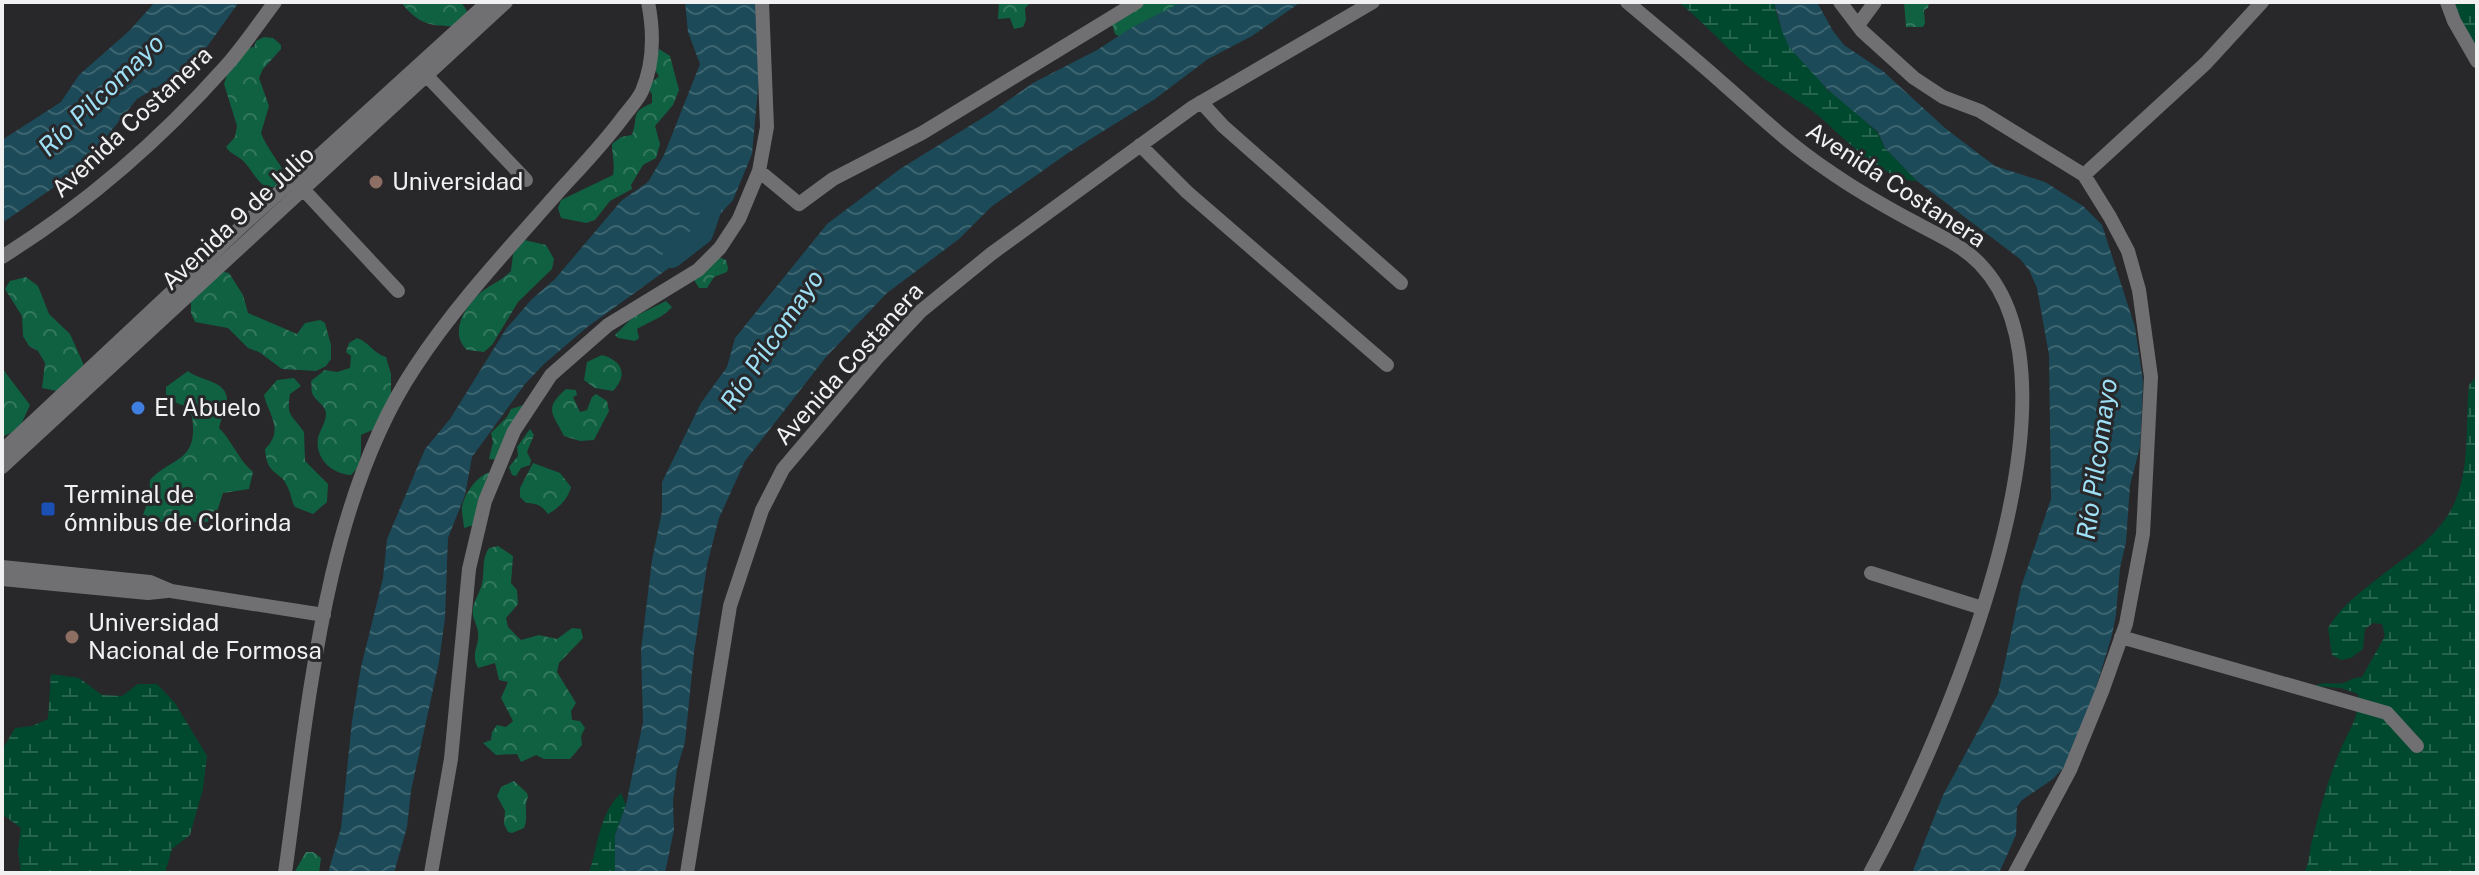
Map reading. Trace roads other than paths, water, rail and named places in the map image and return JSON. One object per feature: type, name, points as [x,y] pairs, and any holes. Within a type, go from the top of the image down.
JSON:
[{"type":"street","name":"Avenida Costanera","points":[[2,257],[56,223],[140,152],[227,65],[275,2]]},
{"type":"street","name":"Avenida 9 de Julio","points":[[2,467],[101,366],[357,129],[488,2]]},
{"type":"street","name":"Avenida 9 de Julio","points":[[2,451],[302,188],[357,129],[426,75],[506,2]]},
{"type":"street","points":[[285,873],[324,615],[367,457],[414,368],[478,284],[604,142],[641,94],[650,65],[653,31],[648,2]]},
{"type":"street","points":[[431,873],[451,759],[469,569],[485,501],[514,431],[551,375],[608,325],[698,270],[720,248],[739,219],[759,171],[767,127],[762,2]]},
{"type":"street","points":[[759,171],[799,204],[833,179],[922,133],[1137,2]]},
{"type":"street","name":"Avenida Costanera","points":[[687,873],[730,606],[762,510],[783,469],[921,311],[991,254],[1201,102],[1373,2]]},
{"type":"street","name":"Avenida Costanera","points":[[1627,2],[1788,142],[1828,171],[1948,240],[1979,263],[2000,289],[2010,316],[2020,357],[2022,416],[2014,482],[1997,559],[1940,724],[1892,833],[1870,873]]},
{"type":"street","points":[[1840,2],[1858,25],[1914,78],[1943,97],[1980,111],[2084,175],[2128,251],[2139,290],[2151,377],[2143,534],[2121,637],[2070,770],[2015,873]]},
{"type":"street","points":[[1858,25],[1875,2]]},
{"type":"street","points":[[2084,175],[2206,63],[2262,2]]},
{"type":"street","points":[[2447,2],[2477,61]]},
{"type":"street","points":[[426,75],[526,180]]},
{"type":"street","points":[[1201,102],[1223,126],[1401,283]]},
{"type":"street","points":[[1140,145],[1187,192],[1387,365]]},
{"type":"street","points":[[302,188],[398,291]]},
{"type":"street","points":[[2,567],[150,582],[171,591]]},
{"type":"street","points":[[1871,573],[1982,608]]},
{"type":"street","points":[[2,579],[148,593],[171,591],[324,615]]},
{"type":"street","points":[[2121,637],[2387,713],[2417,746]]},
{"type":"water","points":[[155,2],[239,2],[194,65],[137,99],[86,162],[2,223],[2,140],[61,102],[79,75],[129,31]]},
{"type":"water","points":[[685,2],[757,2],[759,77],[752,154],[733,200],[676,263],[586,328],[544,364],[525,384],[472,457],[465,495],[448,538],[445,618],[439,662],[411,791],[407,827],[394,873],[328,873],[341,828],[352,721],[361,667],[383,578],[387,539],[425,449],[450,419],[506,329],[531,300],[555,279],[621,201],[648,182],[664,155],[700,64],[688,32]]},
{"type":"water","points":[[1182,2],[1301,2],[1252,36],[1208,59],[1155,99],[1068,153],[991,207],[959,239],[887,293],[826,357],[745,461],[719,518],[707,565],[685,742],[677,769],[673,801],[674,830],[665,873],[615,873],[615,835],[626,805],[643,722],[641,650],[652,560],[662,511],[662,482],[701,403],[727,367],[735,338],[827,224],[900,169],[1033,83]]},
{"type":"water","points":[[1774,2],[1817,2],[1844,45],[1884,72],[1945,128],[1995,166],[2045,182],[2083,206],[2102,225],[2135,327],[2143,381],[2140,447],[2130,485],[2126,542],[2112,635],[2096,688],[2066,765],[2017,807],[2016,835],[1999,873],[1912,873],[1943,795],[1998,694],[2021,587],[2051,499],[2049,355],[2037,288],[2020,259],[1917,181],[1885,148],[1878,132],[1827,89],[1789,47]]},
{"type":"waterway","name":"Río Pilcomayo","points":[[672,258],[703,234],[711,211]]},
{"type":"place","name":"Universidad","points":[[376,182]]},
{"type":"place","name":"El Abuelo","points":[[138,408]]},
{"type":"place","name":"Terminal de ómnibus de Clorinda","points":[[48,509]]},
{"type":"place","name":"Universidad Nacional de Formosa","points":[[72,637]]}]
